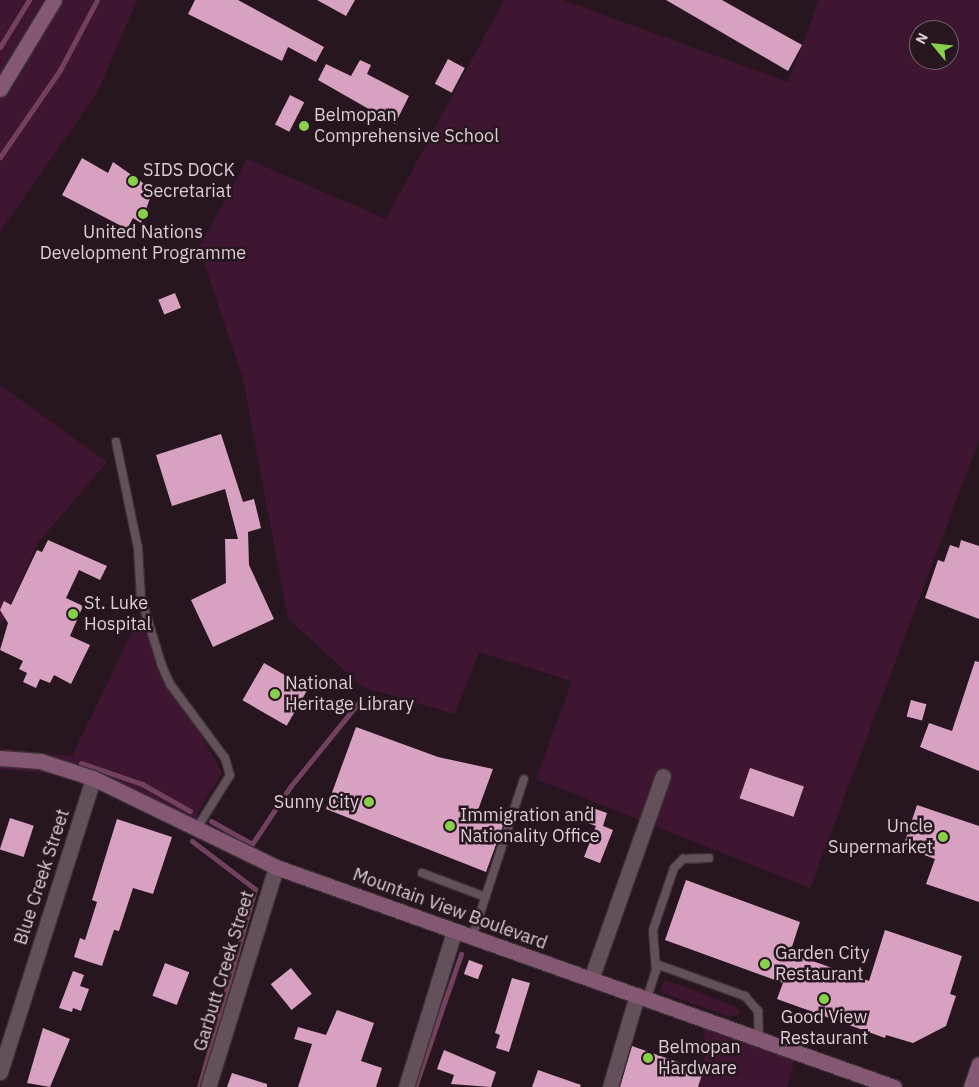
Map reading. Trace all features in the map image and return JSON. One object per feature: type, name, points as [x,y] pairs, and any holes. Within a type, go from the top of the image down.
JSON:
[{"type":"street","points":[[0,88],[54,0]]},
{"type":"street","name":"Mountain View Boulevard","points":[[0,758],[40,761],[93,778],[276,867],[454,932],[591,978],[894,1087]]},
{"type":"street","points":[[591,978],[663,776]]},
{"type":"street","name":"Blue Creek Street","points":[[0,1072],[93,778]]},
{"type":"street","name":"Garbutt Creek Street","points":[[208,1087],[276,867]]},
{"type":"street","points":[[406,1087],[454,932]]},
{"type":"street","points":[[610,1087],[642,997]]},
{"type":"street","points":[[971,1087],[979,1064]]},
{"type":"lane","points":[[116,442],[138,548],[141,598],[162,666],[170,684],[225,758],[230,775],[197,828]]},
{"type":"lane","points":[[472,938],[524,779]]},
{"type":"lane","points":[[642,997],[656,964],[653,930],[674,868],[682,859],[709,858]]},
{"type":"lane","points":[[422,874],[486,898]]},
{"type":"lane","points":[[656,964],[744,996],[758,1011],[759,1038]]},
{"type":"shaded area","points":[[0,0],[137,0],[97,93],[0,232]]},
{"type":"shaded area","points":[[504,0],[563,0],[788,82],[819,0],[979,0],[979,440],[810,888],[536,779],[572,681],[479,652],[455,714],[363,687],[288,619],[243,379],[199,248],[247,159],[386,219]]},
{"type":"shaded area","points":[[0,385],[107,462],[38,543],[0,627]]},
{"type":"shaded area","points":[[147,601],[169,677],[222,773],[197,813],[197,828],[93,778],[0,769],[0,748],[72,756]]},
{"type":"shaded area","points":[[665,980],[735,1006],[740,1014],[731,1017],[666,994],[660,990]]},
{"type":"shaded area","points":[[705,1019],[797,1052],[787,1087],[698,1087],[703,1071]]},
{"type":"building","points":[[195,0],[238,0],[324,47],[316,62],[288,47],[282,61],[188,14]]},
{"type":"building","points":[[317,0],[355,0],[346,16]]},
{"type":"building","points":[[666,0],[722,0],[802,45],[788,71]]},
{"type":"building","points":[[448,59],[465,68],[452,93],[435,84]]},
{"type":"building","points":[[360,60],[371,65],[367,74],[409,96],[395,124],[318,80],[326,64],[351,76]]},
{"type":"building","points":[[290,95],[304,102],[289,132],[275,124]]},
{"type":"building","points":[[82,158],[108,173],[113,162],[153,190],[141,223],[133,218],[127,229],[62,195]]},
{"type":"building","points":[[175,293],[181,308],[164,315],[158,300]]},
{"type":"building","points":[[221,434],[243,502],[254,499],[261,528],[248,532],[249,565],[274,619],[213,647],[191,600],[226,583],[225,539],[238,539],[225,489],[172,506],[156,455]]},
{"type":"building","name":"St. Luke Hospital","points":[[48,540],[107,566],[100,580],[79,570],[66,598],[83,606],[70,636],[90,645],[71,684],[54,675],[50,683],[40,679],[36,688],[23,682],[27,673],[19,669],[23,661],[0,650],[8,623],[0,610],[4,601],[11,605],[37,550],[42,552]]},
{"type":"building","points":[[961,540],[979,546],[979,619],[925,598],[938,560],[944,562],[950,545],[959,548]]},
{"type":"building","points":[[975,661],[979,662],[979,771],[920,747],[929,723],[952,731]]},
{"type":"building","name":"National Heritage Library","points":[[264,663],[308,688],[287,726],[242,700]]},
{"type":"building","points":[[911,700],[926,704],[922,721],[907,716]]},
{"type":"building","points":[[356,727],[438,757],[493,769],[478,810],[505,820],[486,872],[326,809]]},
{"type":"building","points":[[750,768],[804,787],[793,817],[740,798]]},
{"type":"building","name":"Uncle Supermarket","points":[[917,805],[979,826],[979,902],[926,884],[935,859],[903,847]]},
{"type":"building","points":[[587,806],[607,813],[603,826],[613,830],[600,863],[584,857],[596,826],[582,821]]},
{"type":"building","points":[[10,818],[34,826],[24,857],[0,849]]},
{"type":"building","points":[[117,819],[172,837],[153,894],[133,888],[119,931],[114,930],[102,966],[74,957],[80,938],[85,940],[97,902],[92,900]]},
{"type":"building","points":[[686,880],[800,922],[790,953],[869,981],[885,930],[962,956],[950,994],[956,996],[946,1026],[913,1043],[886,1035],[885,1038],[777,999],[783,983],[665,940]]},
{"type":"building","points":[[469,960],[483,965],[478,979],[464,974]]},
{"type":"building","points":[[165,963],[189,972],[177,1005],[152,996]]},
{"type":"building","points":[[291,968],[312,994],[292,1010],[271,984]]},
{"type":"building","points":[[73,971],[84,975],[80,986],[89,989],[81,1011],[73,1008],[72,1012],[59,1008]]},
{"type":"building","points":[[512,978],[530,983],[509,1052],[496,1048],[500,1035],[495,1033]]},
{"type":"building","points":[[337,1010],[374,1023],[361,1061],[382,1068],[376,1087],[298,1087],[312,1044],[294,1039],[298,1027],[326,1035]]},
{"type":"building","points":[[43,1028],[70,1039],[50,1087],[27,1083]]},
{"type":"building","name":"Belmopan Hardware","points":[[632,1046],[703,1071],[698,1087],[620,1087]]},
{"type":"building","points":[[444,1050],[496,1072],[491,1087],[451,1084],[454,1075],[437,1069]]},
{"type":"building","points":[[538,1070],[581,1085],[580,1087],[532,1087]]},
{"type":"building","points":[[232,1073],[267,1084],[267,1087],[227,1087]]},
{"type":"waterway","points":[[0,47],[29,0]]},
{"type":"waterway","points":[[0,157],[60,70],[97,0]]},
{"type":"waterway","points":[[211,821],[252,844],[290,787],[359,702]]},
{"type":"waterway","points":[[81,763],[142,784],[190,811]]},
{"type":"waterway","points":[[192,841],[255,889],[199,1087]]},
{"type":"waterway","points":[[415,1087],[461,954]]},
{"type":"place","name":"Belmopan Comprehensive School","points":[[304,126]]},
{"type":"place","name":"SIDS DOCK Secretariat","points":[[133,181]]},
{"type":"place","name":"United Nations Development Programme","points":[[143,214]]},
{"type":"place","name":"St. Luke Hospital","points":[[73,614]]},
{"type":"place","name":"National Heritage Library","points":[[275,694]]},
{"type":"place","name":"Sunny City","points":[[369,802]]},
{"type":"place","name":"Immigration and Nationality Office","points":[[450,826]]},
{"type":"place","name":"Uncle Supermarket","points":[[943,837]]},
{"type":"place","name":"Garden City Restaurant","points":[[765,964]]},
{"type":"place","name":"Good View Restaurant","points":[[824,999]]},
{"type":"place","name":"Belmopan Hardware","points":[[648,1058]]}]
